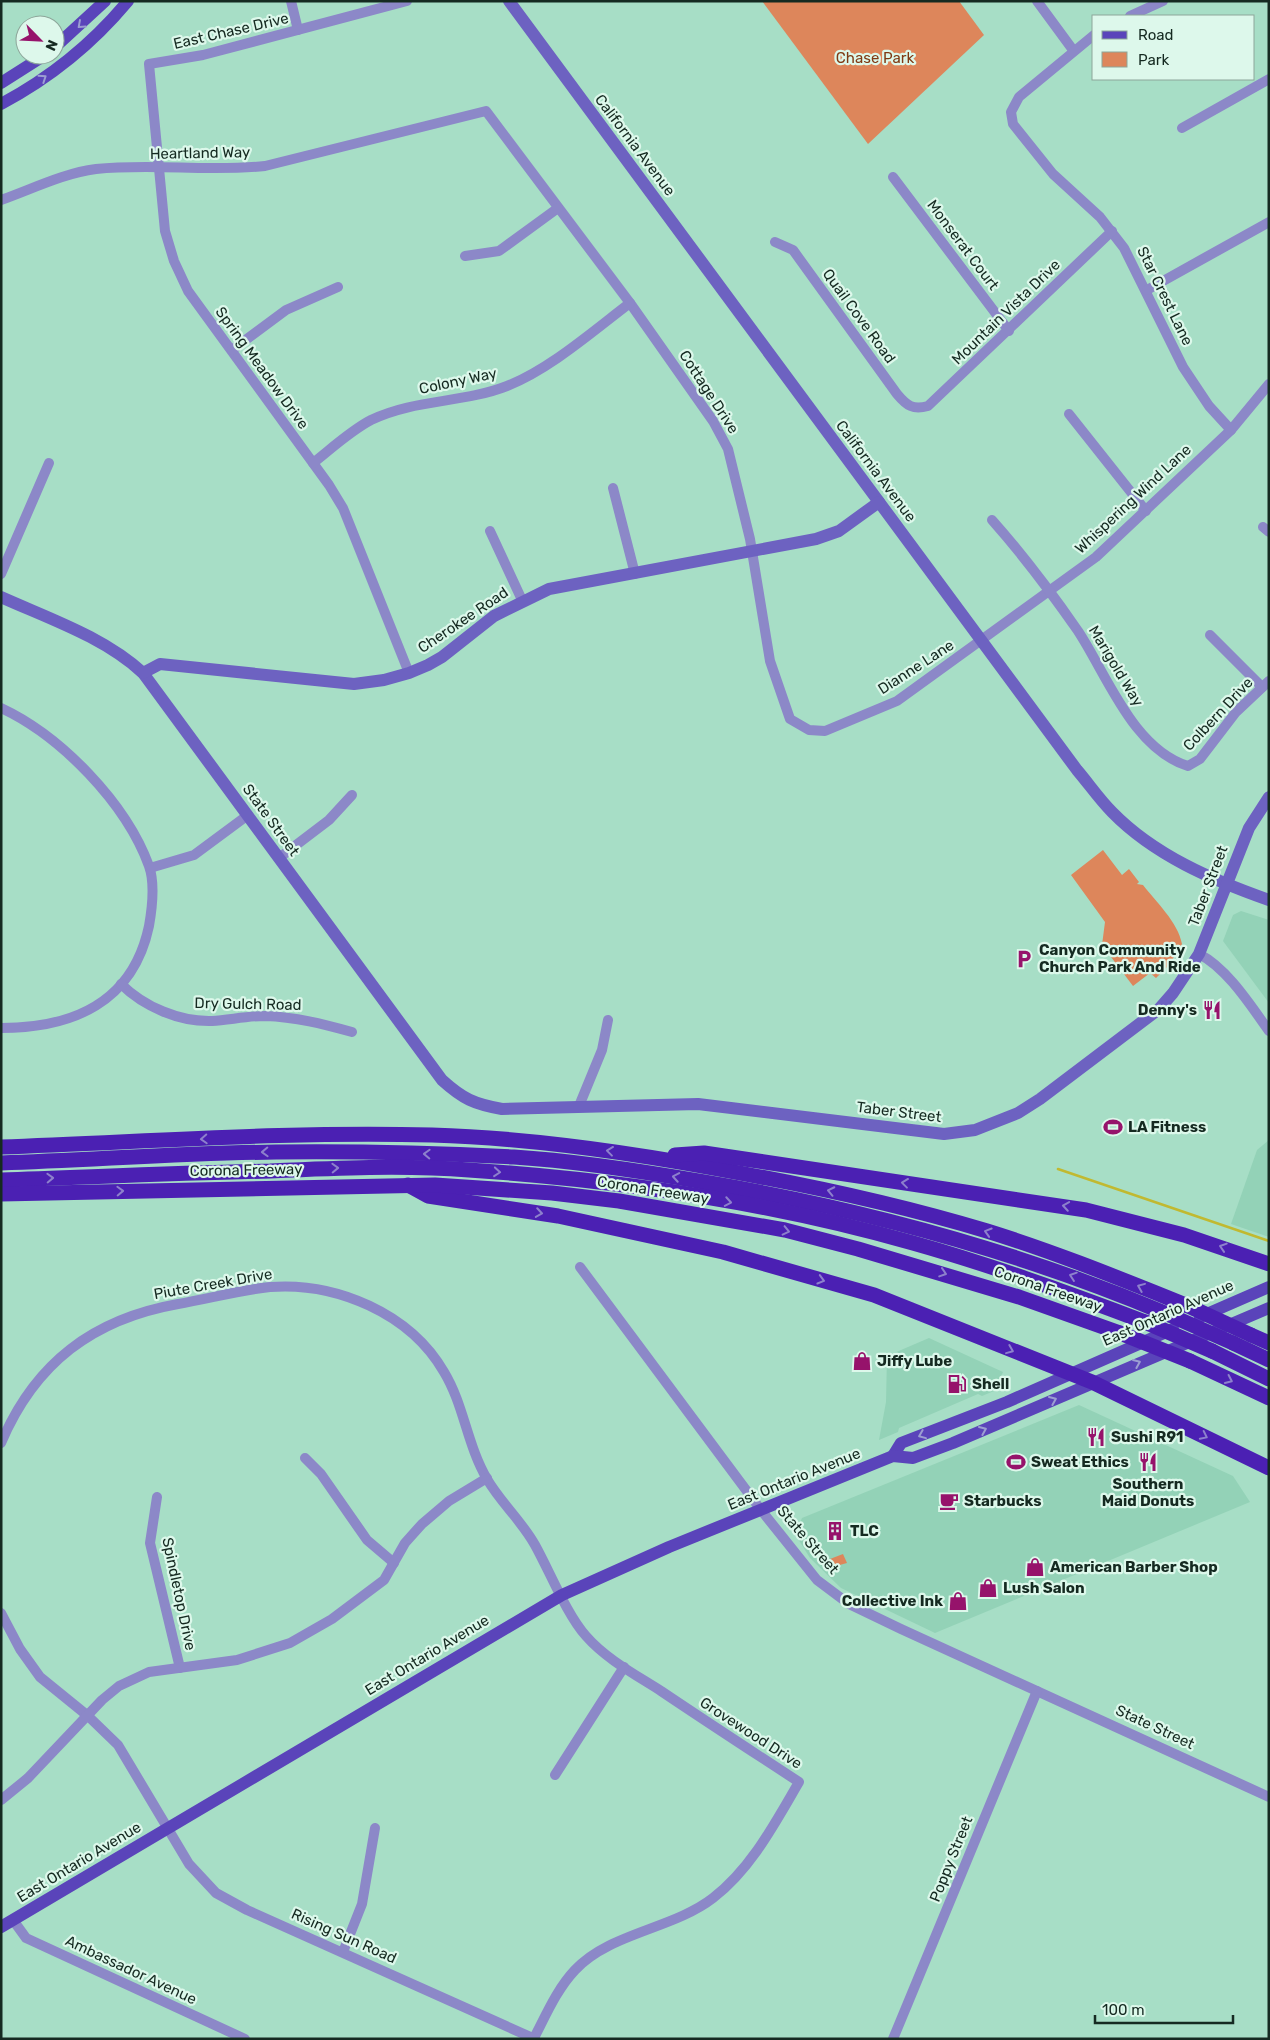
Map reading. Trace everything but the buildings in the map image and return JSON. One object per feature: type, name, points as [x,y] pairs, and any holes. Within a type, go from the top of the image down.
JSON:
[{"type":"highway","name":"Corona Freeway","points":[[1,1147],[320,1134],[434,1135],[513,1140],[659,1157],[890,1203],[990,1232],[1091,1268],[1186,1305],[1269,1343]]},
{"type":"highway","points":[[1,1163],[274,1152],[392,1152],[517,1157],[646,1172],[781,1195],[904,1224],[986,1247],[1071,1276],[1168,1314],[1269,1360]]},
{"type":"highway","points":[[659,1157],[704,1152],[1086,1210],[1184,1234],[1269,1264]]},
{"type":"highway","points":[[1,1180],[349,1168],[466,1170],[574,1179],[669,1192],[838,1224],[912,1243],[993,1268],[1071,1294],[1145,1322],[1269,1379]]},
{"type":"highway","name":"Corona Freeway","points":[[1,1194],[407,1185],[464,1186],[590,1198],[785,1230],[930,1269],[1019,1297],[1120,1333],[1190,1361],[1269,1398]]},
{"type":"highway","points":[[407,1185],[428,1196],[558,1216],[723,1252],[874,1295],[1092,1382],[1269,1468]]},
{"type":"main road","points":[[65,38],[104,1]]},
{"type":"main road","points":[[1,104],[44,78],[74,55],[102,32],[128,1]]},
{"type":"main road","points":[[1,83],[29,65]]},
{"type":"main road","name":"East Ontario Avenue","points":[[893,1456],[901,1444],[984,1411],[1269,1287]]},
{"type":"main road","name":"East Ontario Avenue","points":[[1,1927],[562,1595],[669,1547],[893,1456],[913,1458],[953,1443],[1269,1308]]},
{"type":"main road","points":[[953,1443],[955,1430],[984,1411]]},
{"type":"street","points":[[291,1],[298,30]]},
{"type":"street","name":"East Chase Drive","points":[[149,64],[203,55],[406,1]]},
{"type":"street","name":"California Avenue","points":[[509,1],[1077,770],[1112,812],[1145,840],[1184,865],[1226,884],[1269,900]]},
{"type":"street","points":[[1037,1],[1073,50],[1092,36]]},
{"type":"street","points":[[1132,15],[1163,1]]},
{"type":"street","name":"Star Crest Lane","points":[[1073,50],[1019,97],[1011,112],[1013,124],[1053,174],[1112,231],[1133,262],[1183,367],[1209,406],[1230,430]]},
{"type":"street","name":"Spring Meadow Drive","points":[[149,64],[165,231],[174,261],[188,291],[232,350],[343,508],[409,673]]},
{"type":"street","points":[[1182,128],[1269,79]]},
{"type":"street","name":"Heartland Way","points":[[1,200],[64,177],[96,169],[234,170],[265,166],[486,111]]},
{"type":"street","name":"Cottage Drive","points":[[486,111],[630,303],[713,421],[728,448],[752,552],[770,661],[790,719],[809,730]]},
{"type":"street","name":"Monserat Court","points":[[893,177],[1009,331]]},
{"type":"street","points":[[465,256],[499,251],[558,208]]},
{"type":"street","points":[[1147,290],[1269,222]]},
{"type":"street","name":"Mountain Vista Drive","points":[[917,409],[928,406],[1112,231]]},
{"type":"street","name":"Quail Cove Road","points":[[775,242],[793,250],[897,394],[907,405],[917,409]]},
{"type":"street","points":[[232,350],[286,310],[338,287]]},
{"type":"street","name":"Colony Way","points":[[312,463],[370,420],[414,406],[480,395],[508,386],[539,370],[630,303]]},
{"type":"street","name":"Whispering Wind Lane","points":[[982,641],[1096,557],[1230,430],[1269,384]]},
{"type":"street","points":[[1068,414],[1146,511]]},
{"type":"street","points":[[1,574],[49,464]]},
{"type":"street","points":[[613,488],[635,574]]},
{"type":"street","name":"Cherokee Road","points":[[143,673],[160,664],[354,684],[384,680],[409,673],[442,658],[494,616],[522,600],[549,589],[816,540],[839,531],[879,502]]},
{"type":"street","name":"Marigold Way","points":[[992,520],[1016,546],[1094,656],[1128,716],[1158,750],[1174,762],[1188,766]]},
{"type":"street","points":[[490,530],[522,600]]},
{"type":"street","name":"State Street","points":[[1,597],[84,634],[130,661],[143,673],[442,1080],[461,1097],[478,1105]]},
{"type":"street","points":[[1210,635],[1266,684]]},
{"type":"street","name":"Dianne Lane","points":[[809,730],[825,731],[897,701],[982,641]]},
{"type":"street","name":"Colbern Drive","points":[[1188,766],[1200,759],[1236,712],[1266,684]]},
{"type":"street","points":[[1,708],[47,737],[80,764],[111,801],[134,834],[150,868],[151,915],[146,942],[137,964],[106,999],[89,1010],[56,1024],[1,1028]]},
{"type":"street","points":[[279,858],[329,820],[352,795]]},
{"type":"street","name":"Taber Street","points":[[478,1105],[502,1108],[698,1104],[944,1134],[975,1130],[1018,1113],[1040,1099],[1147,1019],[1173,993],[1199,954],[1249,828],[1269,797]]},
{"type":"street","points":[[150,868],[194,855],[248,814]]},
{"type":"street","points":[[1199,954],[1208,958],[1238,990],[1269,1031]]},
{"type":"street","name":"Dry Gulch Road","points":[[121,984],[155,1008],[181,1018],[210,1021],[263,1016],[303,1018],[352,1032]]},
{"type":"street","points":[[579,1106],[602,1050],[608,1020]]},
{"type":"street","name":"State Street","points":[[580,1267],[761,1510],[817,1580],[848,1604],[1269,1797]]},
{"type":"street","name":"Piute Creek Drive","points":[[1,1443],[14,1414],[32,1387],[56,1361],[81,1341],[111,1323],[154,1308],[270,1287],[336,1292],[369,1305],[398,1323],[427,1347],[444,1371],[459,1401],[474,1453],[486,1478],[501,1499],[520,1520],[562,1595]]},
{"type":"street","points":[[305,1458],[321,1474],[367,1540],[394,1563]]},
{"type":"street","points":[[1,1800],[28,1778],[102,1700],[119,1686],[149,1672],[237,1660],[290,1643],[332,1619],[368,1594],[384,1580],[405,1543],[422,1524],[449,1501],[486,1478]]},
{"type":"street","name":"Spindletop Drive","points":[[157,1497],[150,1543],[180,1668]]},
{"type":"street","name":"Grovewood Drive","points":[[535,2038],[555,1996],[576,1969],[608,1946],[690,1912],[712,1899],[729,1885],[743,1870],[799,1782],[624,1667],[585,1635],[562,1595]]},
{"type":"street","points":[[1,1613],[20,1649],[40,1677],[88,1716],[118,1745],[169,1828]]},
{"type":"street","points":[[555,1775],[624,1667]]},
{"type":"street","name":"Poppy Street","points":[[893,2039],[1037,1691]]},
{"type":"street","name":"Rising Sun Road","points":[[169,1828],[189,1864],[216,1893],[535,2038]]},
{"type":"street","points":[[343,1952],[362,1904],[375,1828]]},
{"type":"street","name":"Ambassador Avenue","points":[[13,1920],[26,1938],[245,2039]]},
{"type":"shaded area","points":[[1241,911],[1269,920],[1269,1003],[1223,941],[1233,915]]},
{"type":"shaded area","points":[[1269,1140],[1269,1237],[1231,1224],[1257,1150]]},
{"type":"shaded area","points":[[929,1338],[1003,1372],[994,1391],[982,1396],[978,1394],[899,1428],[898,1432],[879,1440],[886,1402],[887,1356]]},
{"type":"shaded area","points":[[1079,1405],[1233,1476],[1250,1502],[935,1633],[841,1588],[810,1558],[795,1534],[802,1518]]},
{"type":"green space","name":"Chase Park","points":[[762,1],[959,1],[984,35],[868,144]]},
{"type":"green space","points":[[1103,850],[1122,875],[1129,869],[1139,882],[1137,884],[1143,885],[1171,920],[1180,936],[1182,944],[1169,965],[1156,978],[1150,973],[1133,986],[1102,945],[1105,922],[1071,875]]},
{"type":"green space","points":[[843,1554],[847,1563],[836,1566],[830,1559]]},
{"type":"waterway","points":[[1058,1169],[1269,1241]]},
{"type":"place","name":"Canyon Community Church Park And Ride","points":[[1024,959]]},
{"type":"place","name":"Denny's","points":[[1212,1010]]},
{"type":"place","name":"LA Fitness","points":[[1113,1127]]},
{"type":"place","name":"Jiffy Lube","points":[[862,1361]]},
{"type":"place","name":"Shell","points":[[957,1384]]},
{"type":"place","name":"Sushi R91","points":[[1096,1437]]},
{"type":"place","name":"Sweat Ethics","points":[[1016,1462]]},
{"type":"place","name":"Southern Maid Donuts","points":[[1148,1462]]},
{"type":"place","name":"Starbucks","points":[[949,1501]]},
{"type":"place","name":"TLC","points":[[835,1531]]},
{"type":"place","name":"American Barber Shop","points":[[1035,1567]]},
{"type":"place","name":"Lush Salon","points":[[988,1588]]},
{"type":"place","name":"Collective Ink","points":[[958,1601]]}]
